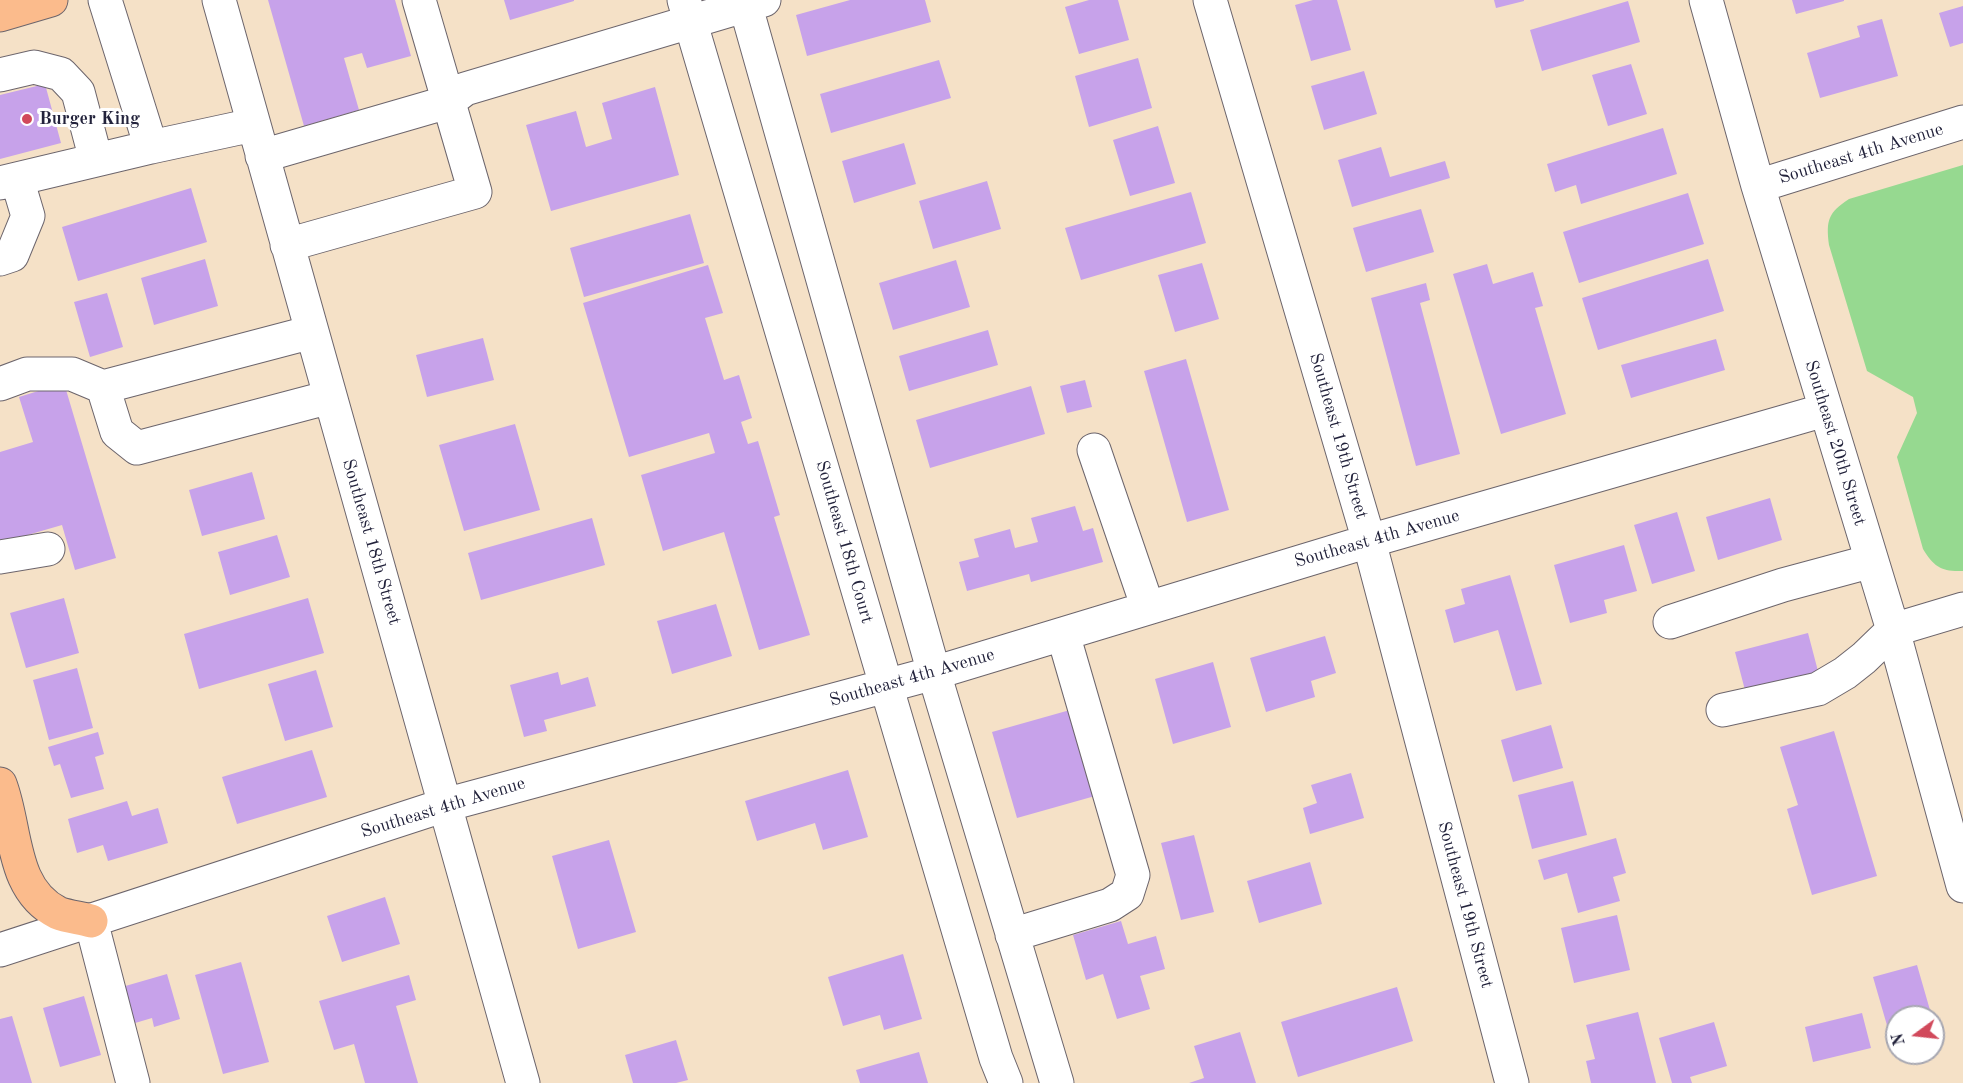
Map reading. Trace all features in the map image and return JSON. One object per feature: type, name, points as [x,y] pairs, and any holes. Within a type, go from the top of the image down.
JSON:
[{"type":"main road","points":[[0,15],[51,0]]},
{"type":"main road","points":[[0,784],[6,800],[21,871],[33,894],[59,913],[91,921]]},
{"type":"street","points":[[105,0],[151,147]]},
{"type":"street","name":"Southeast 18th Street","points":[[219,0],[523,1083]]},
{"type":"street","points":[[287,245],[475,192],[419,0]]},
{"type":"street","name":"Southeast 19th Street","points":[[1210,0],[1369,541],[1512,1083]]},
{"type":"street","name":"Southeast 20th Street","points":[[1706,0],[1758,186],[1893,630],[1963,886]]},
{"type":"street","points":[[262,156],[448,102],[465,89],[687,11],[751,2],[933,673],[1057,1083]]},
{"type":"street","name":"Southeast 18th Court","points":[[687,11],[996,1058],[1006,1083]]},
{"type":"street","points":[[0,75],[34,67],[61,74],[78,92],[96,160]]},
{"type":"street","name":"Southeast 4th Avenue","points":[[1758,186],[1963,122]]},
{"type":"street","points":[[0,259],[12,255],[28,216],[9,181],[254,125]]},
{"type":"street","points":[[0,384],[27,374],[72,374],[103,387],[312,332]]},
{"type":"street","points":[[103,387],[117,432],[137,448],[330,397]]},
{"type":"street","name":"Southeast 4th Avenue","points":[[0,950],[445,805],[933,673],[1369,541],[1825,410]]},
{"type":"street","points":[[1094,450],[1148,608]]},
{"type":"street","points":[[0,557],[48,549]]},
{"type":"street","points":[[1670,622],[1783,585],[1872,561]]},
{"type":"street","points":[[1723,710],[1818,688],[1855,666],[1893,630],[1963,609]]},
{"type":"street","points":[[1012,935],[1110,905],[1127,894],[1133,875],[1064,634]]},
{"type":"street","points":[[91,921],[133,1083]]},
{"type":"green space","points":[[1963,165],[1963,571],[1956,571],[1939,567],[1923,549],[1897,457],[1917,413],[1913,397],[1867,371],[1829,245],[1828,223],[1833,213],[1849,199]]},
{"type":"building","points":[[268,0],[395,0],[411,56],[367,68],[362,53],[344,58],[359,110],[304,126]]},
{"type":"building","points":[[504,0],[574,0],[574,1],[510,20]]},
{"type":"building","points":[[850,0],[925,0],[931,22],[807,56],[796,15]]},
{"type":"building","points":[[1089,0],[1118,0],[1129,40],[1079,54],[1065,7]]},
{"type":"building","points":[[1313,0],[1337,0],[1351,50],[1311,61],[1295,5]]},
{"type":"building","points":[[1494,0],[1524,0],[1524,1],[1496,8]]},
{"type":"building","points":[[1792,0],[1844,0],[1844,1],[1796,14]]},
{"type":"building","points":[[1628,1],[1640,42],[1542,71],[1530,30]]},
{"type":"building","points":[[1963,6],[1963,43],[1950,47],[1939,13]]},
{"type":"building","points":[[1882,19],[1898,76],[1820,98],[1807,53],[1860,37],[1857,26]]},
{"type":"building","points":[[1138,58],[1152,108],[1089,127],[1075,76]]},
{"type":"building","points":[[939,60],[951,98],[831,133],[820,94]]},
{"type":"building","points":[[1631,64],[1647,114],[1608,126],[1592,75]]},
{"type":"building","points":[[1364,71],[1377,114],[1324,130],[1311,86]]},
{"type":"building","name":"Burger King","points":[[45,84],[61,143],[0,159],[0,95]]},
{"type":"building","points":[[655,87],[679,175],[551,211],[526,125],[576,111],[586,147],[612,139],[602,103]]},
{"type":"building","points":[[1158,126],[1175,183],[1130,196],[1113,140]]},
{"type":"building","points":[[1663,128],[1677,174],[1581,204],[1576,185],[1555,192],[1547,164]]},
{"type":"building","points":[[904,143],[916,184],[854,203],[842,161]]},
{"type":"building","points":[[1381,147],[1390,177],[1445,161],[1450,178],[1352,207],[1338,160]]},
{"type":"building","points":[[987,181],[1001,229],[933,249],[919,201]]},
{"type":"building","points":[[191,188],[207,242],[78,281],[62,227]]},
{"type":"building","points":[[1191,192],[1206,243],[1081,280],[1065,228]]},
{"type":"building","points":[[1688,193],[1704,244],[1579,283],[1563,232]]},
{"type":"building","points":[[1421,209],[1434,252],[1366,272],[1353,228]]},
{"type":"building","points":[[690,214],[704,263],[584,297],[570,248]]},
{"type":"building","points":[[205,259],[218,306],[154,325],[141,278]]},
{"type":"building","points":[[1708,259],[1724,311],[1598,350],[1582,298]]},
{"type":"building","points":[[956,260],[970,307],[893,330],[879,283]]},
{"type":"building","points":[[1202,263],[1219,319],[1175,332],[1158,275]]},
{"type":"building","points":[[1487,264],[1493,284],[1533,272],[1543,306],[1535,308],[1566,414],[1501,434],[1453,274]]},
{"type":"building","points":[[708,265],[723,313],[705,318],[724,380],[739,375],[752,418],[741,422],[748,444],[758,441],[780,515],[774,517],[810,635],[759,650],[724,532],[663,551],[641,475],[715,453],[709,433],[629,457],[583,303]]},
{"type":"building","points":[[1426,283],[1430,300],[1420,303],[1460,454],[1416,466],[1371,298]]},
{"type":"building","points":[[107,293],[123,347],[90,357],[74,302]]},
{"type":"building","points":[[988,330],[998,365],[909,391],[899,356]]},
{"type":"building","points":[[483,338],[494,380],[427,397],[416,355]]},
{"type":"building","points":[[1716,339],[1725,370],[1631,398],[1621,365]]},
{"type":"building","points":[[1186,359],[1229,510],[1187,522],[1144,371]]},
{"type":"building","points":[[1085,380],[1092,407],[1067,413],[1060,386]]},
{"type":"building","points":[[64,383],[116,558],[75,570],[62,525],[0,543],[0,452],[33,442],[19,397]]},
{"type":"building","points":[[1031,386],[1045,434],[930,468],[916,420]]},
{"type":"building","points":[[515,424],[540,510],[464,531],[439,445]]},
{"type":"building","points":[[252,472],[265,519],[202,536],[189,490]]},
{"type":"building","points":[[1770,498],[1782,540],[1718,560],[1706,517]]},
{"type":"building","points":[[1075,506],[1083,531],[1093,528],[1103,562],[1031,582],[1029,574],[967,591],[959,562],[979,557],[974,539],[1010,529],[1015,548],[1038,542],[1031,518]]},
{"type":"building","points":[[1677,512],[1695,571],[1652,584],[1634,525]]},
{"type":"building","points":[[592,518],[605,565],[481,600],[468,553]]},
{"type":"building","points":[[277,535],[290,577],[230,595],[218,552]]},
{"type":"building","points":[[1624,545],[1637,591],[1604,600],[1607,613],[1570,623],[1554,565]]},
{"type":"building","points":[[1510,575],[1542,684],[1516,691],[1498,630],[1454,643],[1445,610],[1465,604],[1461,589]]},
{"type":"building","points":[[64,598],[79,653],[26,668],[10,613]]},
{"type":"building","points":[[308,598],[324,653],[199,689],[184,634]]},
{"type":"building","points":[[716,604],[732,656],[672,674],[657,621]]},
{"type":"building","points":[[1808,633],[1819,675],[1746,694],[1735,652]]},
{"type":"building","points":[[1325,636],[1336,673],[1311,681],[1315,697],[1266,712],[1250,658]]},
{"type":"building","points":[[1213,662],[1231,727],[1173,744],[1155,679]]},
{"type":"building","points":[[77,668],[93,728],[49,740],[33,680]]},
{"type":"building","points":[[316,670],[333,727],[285,741],[268,684]]},
{"type":"building","points":[[558,672],[561,685],[588,677],[596,706],[544,720],[547,731],[524,737],[510,685]]},
{"type":"building","points":[[1070,710],[1095,796],[1017,818],[992,732]]},
{"type":"building","points":[[1551,725],[1563,768],[1513,782],[1501,740]]},
{"type":"building","points":[[1834,731],[1877,876],[1812,895],[1787,809],[1798,805],[1780,747]]},
{"type":"building","points":[[98,732],[104,754],[95,757],[104,789],[71,798],[60,764],[54,766],[48,747]]},
{"type":"building","points":[[312,750],[327,797],[237,824],[222,777]]},
{"type":"building","points":[[848,770],[868,837],[823,850],[815,823],[757,841],[745,801]]},
{"type":"building","points":[[1351,773],[1364,818],[1310,834],[1303,808],[1317,803],[1311,785]]},
{"type":"building","points":[[1573,781],[1587,835],[1532,849],[1518,795]]},
{"type":"building","points":[[127,801],[132,816],[158,808],[168,843],[108,861],[103,845],[77,853],[68,819]]},
{"type":"building","points":[[1194,835],[1214,912],[1181,920],[1161,843]]},
{"type":"building","points":[[1616,838],[1626,873],[1613,877],[1620,901],[1578,913],[1567,873],[1544,880],[1538,860]]},
{"type":"building","points":[[609,840],[636,932],[578,949],[552,856]]},
{"type":"building","points":[[1310,862],[1322,904],[1259,923],[1247,881]]},
{"type":"building","points":[[385,897],[400,944],[342,962],[327,916]]},
{"type":"building","points":[[1617,915],[1630,970],[1574,983],[1561,928]]},
{"type":"building","points":[[1121,921],[1128,944],[1156,936],[1165,969],[1140,976],[1150,1009],[1117,1019],[1103,974],[1086,980],[1073,935]]},
{"type":"building","points":[[903,954],[922,1019],[884,1030],[880,1015],[843,1026],[828,977]]},
{"type":"building","points":[[241,962],[269,1062],[223,1074],[195,975]]},
{"type":"building","points":[[1917,965],[1929,1005],[1885,1005],[1885,1018],[1873,977]]},
{"type":"building","points":[[167,974],[180,1019],[154,1027],[152,1018],[125,1026],[115,989]]},
{"type":"building","points":[[409,975],[416,1000],[396,1006],[418,1083],[365,1083],[354,1044],[334,1050],[319,1001]]},
{"type":"building","points":[[1397,987],[1413,1041],[1298,1077],[1281,1022]]},
{"type":"building","points":[[84,996],[101,1055],[60,1067],[43,1008]]},
{"type":"building","points":[[1638,1012],[1656,1083],[1591,1083],[1586,1061],[1595,1059],[1586,1025]]},
{"type":"building","points":[[1862,1013],[1871,1048],[1813,1062],[1805,1027]]},
{"type":"building","points":[[12,1016],[32,1083],[0,1083],[0,1019]]},
{"type":"building","points":[[1714,1022],[1727,1066],[1690,1077],[1692,1083],[1672,1083],[1659,1038]]},
{"type":"building","points":[[1240,1032],[1256,1083],[1189,1083],[1204,1078],[1194,1046]]},
{"type":"building","points":[[676,1040],[688,1080],[676,1083],[633,1083],[625,1055]]},
{"type":"building","points":[[919,1052],[928,1083],[860,1083],[856,1070]]},
{"type":"place","name":"Burger King","points":[[27,119]]}]
